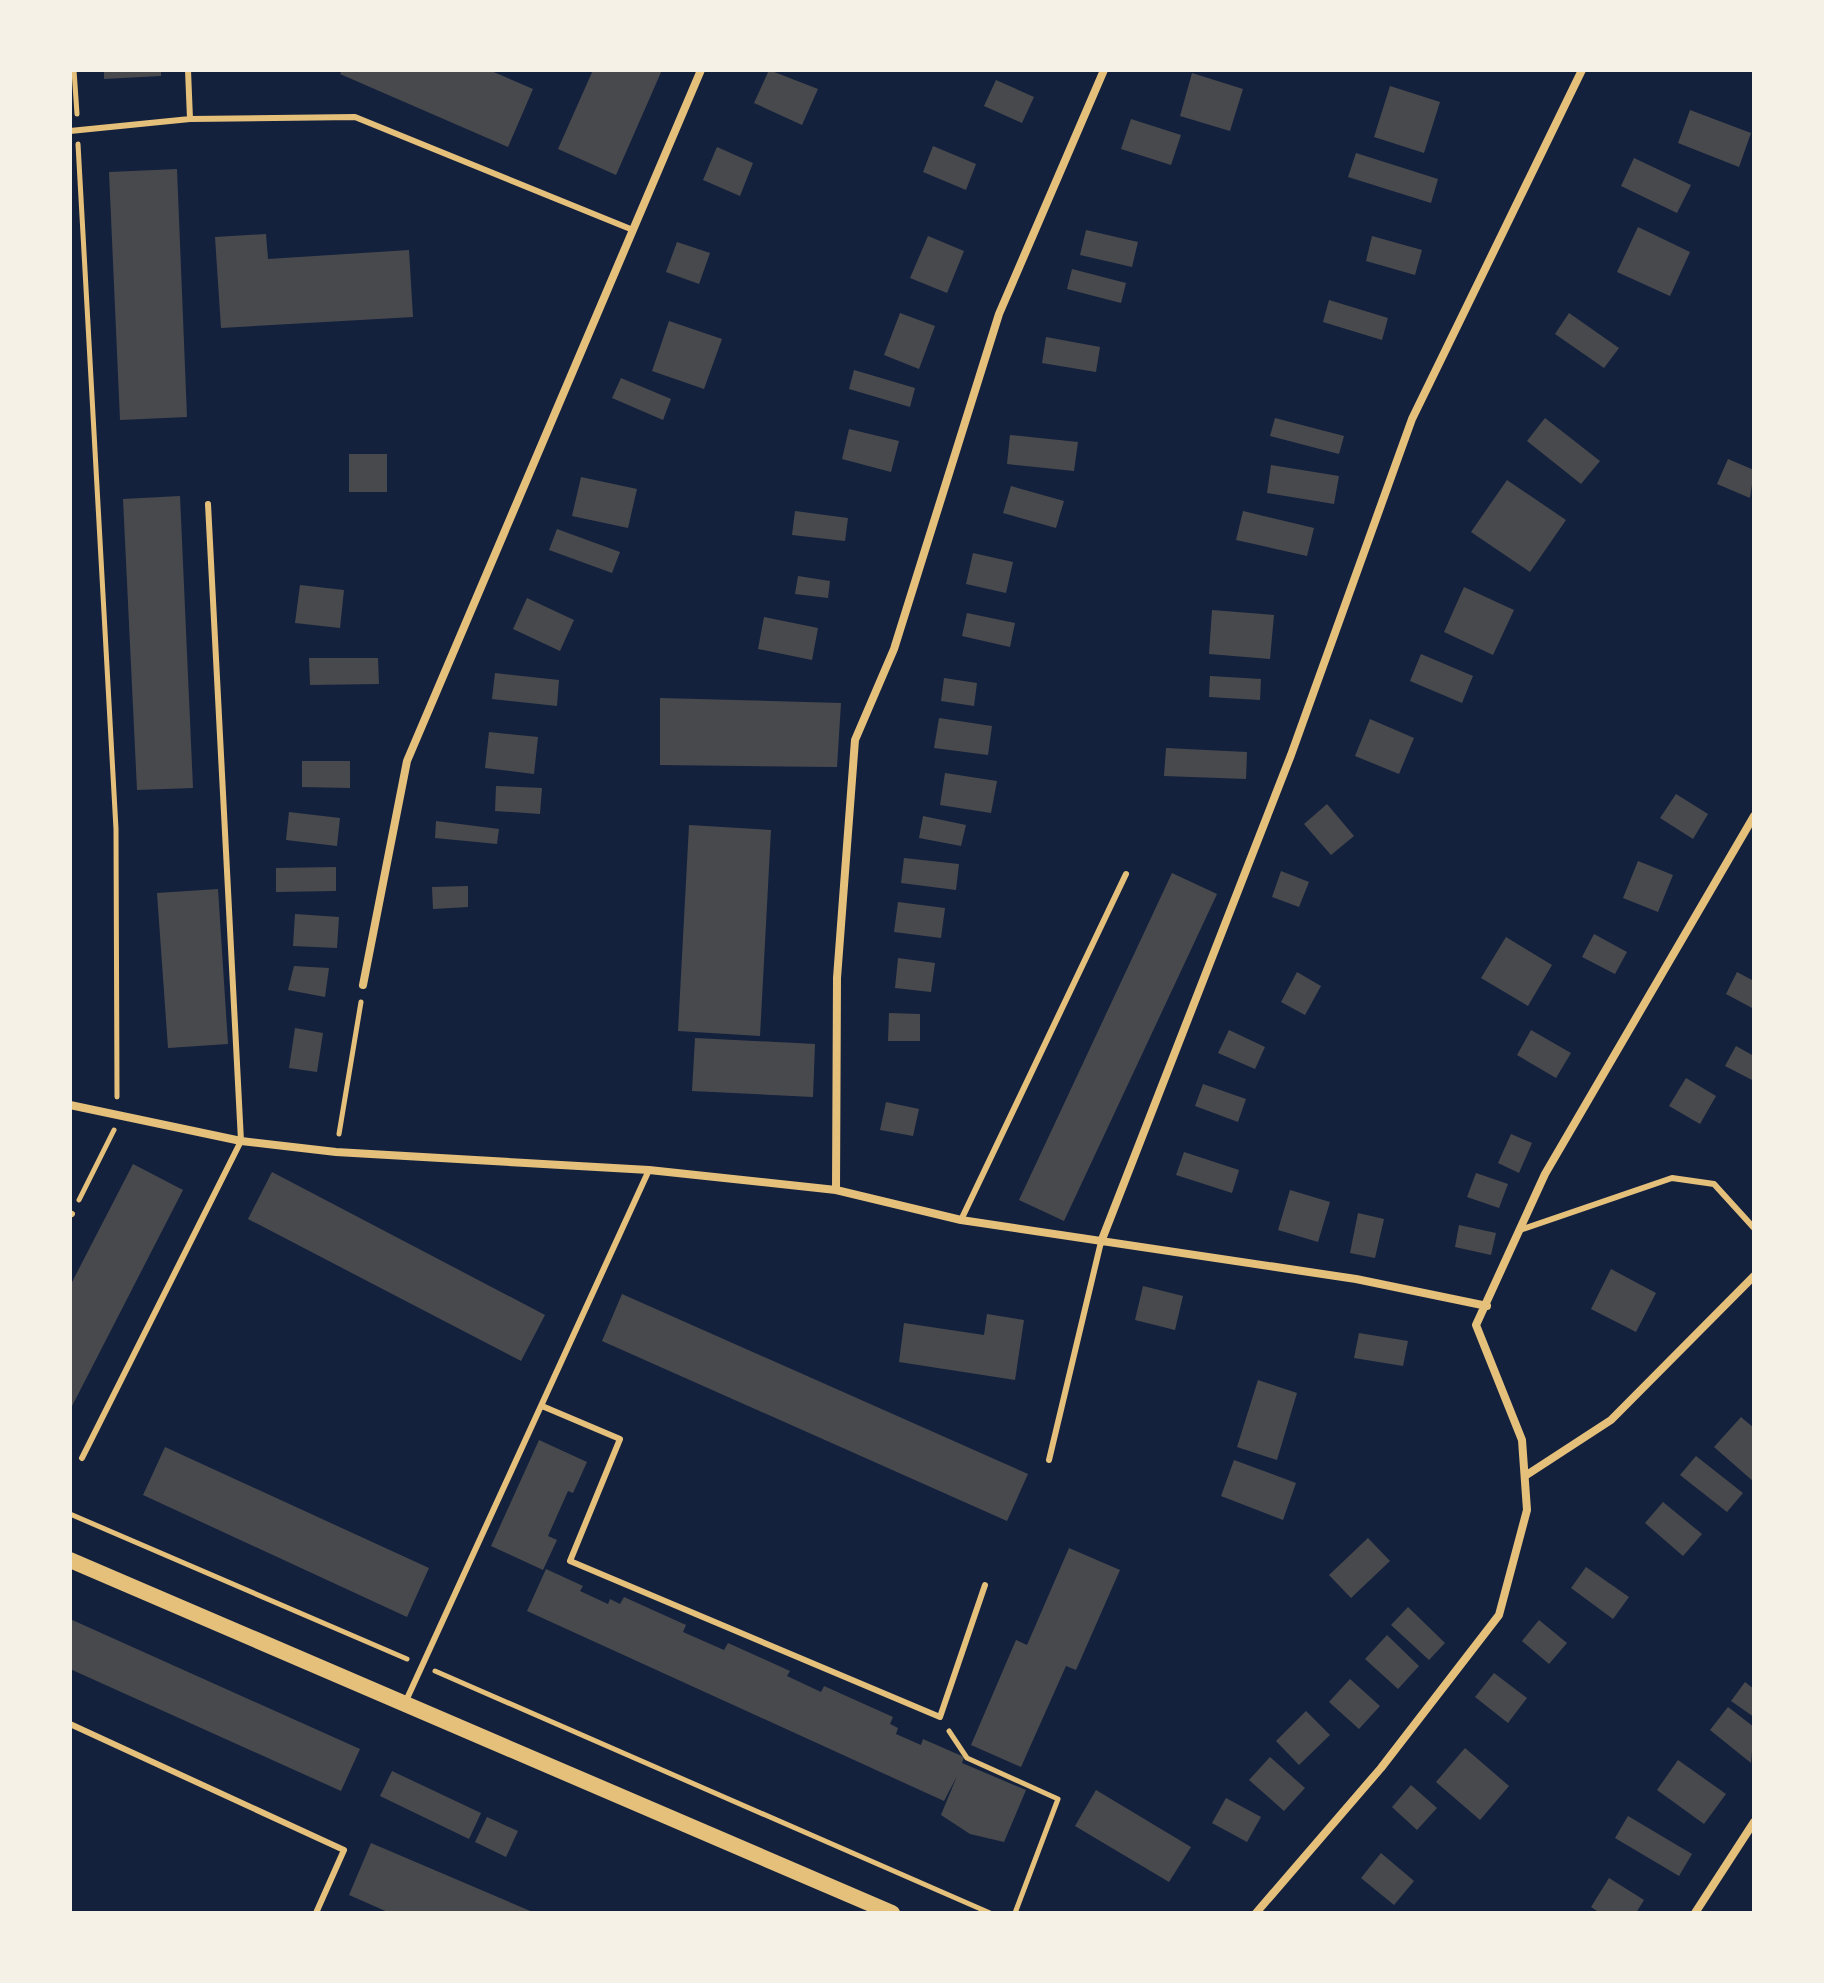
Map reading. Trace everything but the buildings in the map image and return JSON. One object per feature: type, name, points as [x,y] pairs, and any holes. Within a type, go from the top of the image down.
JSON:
[{"type":"main road","points":[[70,1560],[892,1913]]},
{"type":"street","points":[[363,985],[407,761],[701,70]]},
{"type":"street","points":[[836,1190],[837,978],[855,740],[894,649],[999,314],[1104,70]]},
{"type":"street","points":[[1101,1242],[1291,755],[1412,419],[1582,70]]},
{"type":"street","points":[[1256,1913],[1381,1768],[1499,1615],[1527,1510],[1525,1476],[1522,1440],[1476,1325],[1545,1174],[1754,816]]},
{"type":"street","points":[[70,1105],[241,1141],[336,1152],[649,1170],[836,1190],[961,1220],[1356,1279],[1487,1306]]},
{"type":"street","points":[[1525,1476],[1611,1420],[1754,1276]]},
{"type":"street","points":[[1695,1913],[1754,1822]]},
{"type":"lane","points":[[188,70],[190,119]]},
{"type":"lane","points":[[74,131],[190,119],[355,117],[633,230]]},
{"type":"lane","points":[[82,1458],[241,1141],[208,504]]},
{"type":"lane","points":[[961,1220],[1126,874]]},
{"type":"lane","points":[[405,1703],[649,1170]]},
{"type":"lane","points":[[1520,1230],[1672,1178],[1714,1184],[1754,1228]]},
{"type":"lane","points":[[1049,1460],[1101,1242]]},
{"type":"lane","points":[[542,1406],[620,1439],[570,1561],[940,1717],[985,1585]]},
{"type":"lane","points":[[70,1724],[344,1850],[318,1912]]},
{"type":"path","points":[[71,1214],[118,1123],[116,829],[74,131],[74,70]]},
{"type":"path","points":[[336,1152],[363,985]]},
{"type":"path","points":[[70,1514],[990,1913]]},
{"type":"path","points":[[940,1717],[967,1758],[1058,1799],[1015,1913]]}]
